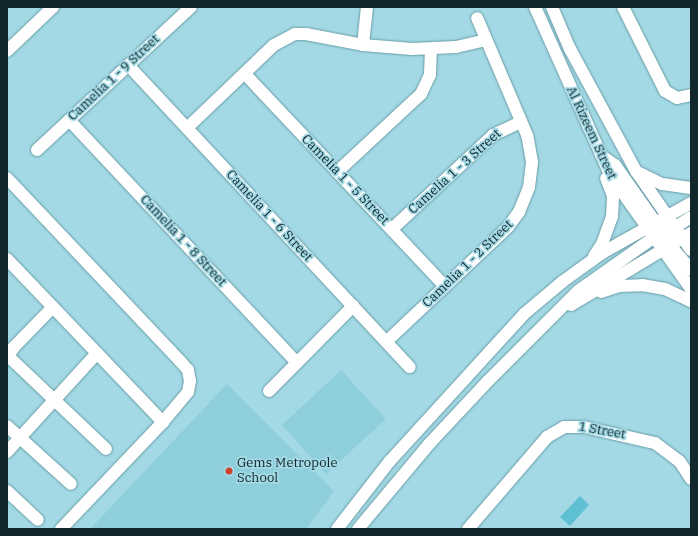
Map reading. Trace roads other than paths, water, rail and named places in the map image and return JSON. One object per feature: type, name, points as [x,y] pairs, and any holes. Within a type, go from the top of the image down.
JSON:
[{"type":"street","points":[[7,50],[53,7]]},
{"type":"street","name":"Camelia 1 - 9 Street","points":[[37,150],[190,7]]},
{"type":"street","name":"Al Rizeem Street","points":[[535,7],[598,153],[613,196],[613,206],[606,235],[591,261]]},
{"type":"street","name":"Al Rizeem Street","points":[[552,7],[570,49],[636,171],[667,216]]},
{"type":"street","points":[[623,7],[664,91],[677,98],[691,95]]},
{"type":"street","points":[[364,46],[369,10]]},
{"type":"street","name":"Camelia 1 - 2 Street","points":[[387,341],[508,227],[522,206],[529,187],[532,162],[528,135],[521,122],[477,18]]},
{"type":"street","points":[[544,29],[559,23]]},
{"type":"street","points":[[187,128],[274,45],[294,34],[306,34],[364,46],[431,49],[486,40]]},
{"type":"street","points":[[337,172],[421,94],[430,75],[431,49]]},
{"type":"street","points":[[555,55],[570,49]]},
{"type":"street","name":"Camelia 1 - 6 Street","points":[[128,65],[410,367]]},
{"type":"street","name":"Camelia 1 - 5 Street","points":[[245,74],[445,286]]},
{"type":"street","name":"Camelia 1 - 8 Street","points":[[69,120],[297,363]]},
{"type":"street","name":"Camelia 1 - 3 Street","points":[[392,229],[493,135],[521,122]]},
{"type":"street","points":[[598,153],[615,165],[661,234],[691,289]]},
{"type":"street","points":[[636,171],[662,184],[691,188]]},
{"type":"street","points":[[7,178],[188,370],[190,381],[188,392],[163,422],[61,529]]},
{"type":"street","points":[[661,234],[667,216],[691,203]]},
{"type":"street","points":[[358,529],[459,412],[560,312],[578,291],[661,234],[691,217]]},
{"type":"street","points":[[661,234],[691,270]]},
{"type":"street","points":[[337,529],[389,462],[507,332],[543,298],[591,261],[661,234],[686,235],[691,250]]},
{"type":"street","points":[[8,262],[163,422]]},
{"type":"street","points":[[560,312],[608,289],[631,285],[665,288],[691,301]]},
{"type":"street","points":[[269,391],[353,306]]},
{"type":"street","points":[[53,307],[9,350],[54,400],[106,449]]},
{"type":"street","points":[[7,452],[97,353]]},
{"type":"street","points":[[7,426],[71,484]]},
{"type":"street","name":"1 Street","points":[[468,529],[540,444],[555,431],[564,427],[584,427],[655,443],[680,462],[691,480]]},
{"type":"street","points":[[7,491],[38,520]]},
{"type":"place","name":"Gems Metropole School","points":[[229,471]]}]
